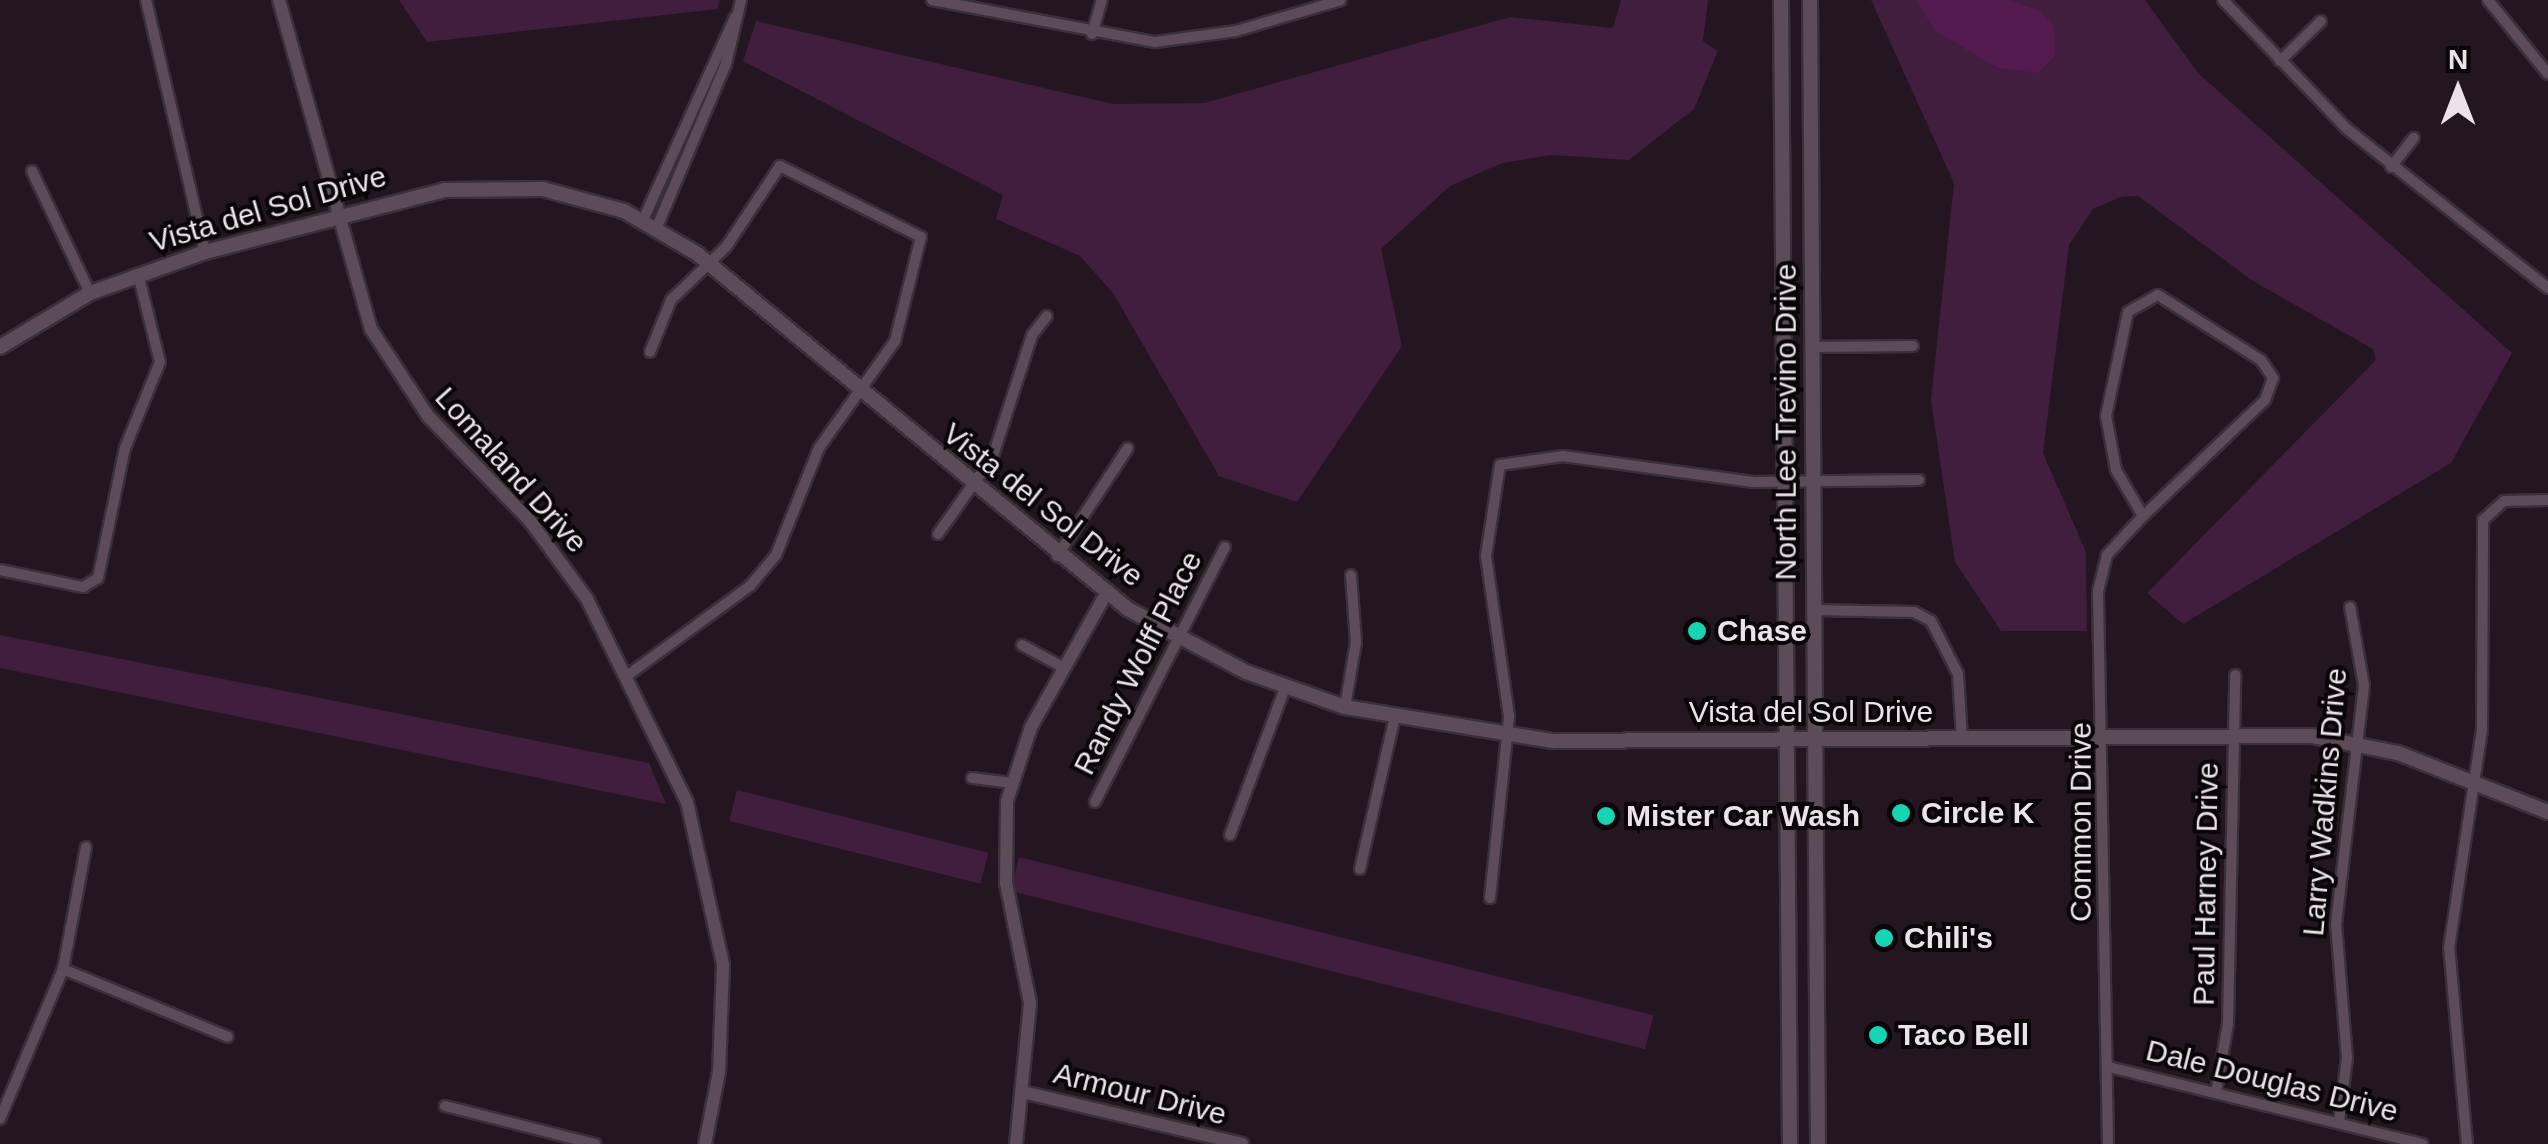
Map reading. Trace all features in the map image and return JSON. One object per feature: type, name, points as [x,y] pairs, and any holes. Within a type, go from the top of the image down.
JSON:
[{"type":"main road","name":"North Lee Trevino Drive","points":[[1782,0],[1790,1144]]},
{"type":"main road","name":"North Lee Trevino Drive","points":[[1810,0],[1818,1144]]},
{"type":"main road","name":"Vista del Sol Drive","points":[[0,348],[90,294],[205,252],[334,218],[502,186],[575,196],[650,223],[711,264],[970,486],[1106,594],[1182,640],[1285,688],[1345,707],[1394,721],[1505,738],[2235,736],[2357,742],[2548,812]]},
{"type":"main road","points":[[1789,1016],[1818,1016]]},
{"type":"street","points":[[146,0],[205,252]]},
{"type":"street","name":"Lomaland Drive","points":[[279,0],[334,218],[362,310],[402,383],[547,542],[628,676],[687,802],[717,912],[723,1027],[705,1144]]},
{"type":"street","points":[[650,223],[741,0]]},
{"type":"street","points":[[932,0],[1092,34],[1195,39],[1341,0]]},
{"type":"street","points":[[1092,34],[1102,0]]},
{"type":"street","points":[[2223,0],[2280,61],[2391,167],[2548,288]]},
{"type":"street","points":[[2488,0],[2548,74]]},
{"type":"street","points":[[2280,61],[2321,21]]},
{"type":"street","points":[[2391,167],[2414,138]]},
{"type":"street","points":[[628,676],[760,576],[786,537],[819,448],[861,394],[903,320],[923,251],[916,231],[780,166],[711,264],[671,300],[650,352]]},
{"type":"street","points":[[32,170],[90,294]]},
{"type":"street","points":[[0,570],[83,587],[98,578],[124,448],[160,362],[138,274]]},
{"type":"street","name":"Common Drive","points":[[2108,1144],[2101,572],[2143,516],[2265,400],[2272,378],[2261,360],[2158,295],[2128,312],[2106,416],[2116,470],[2143,516]]},
{"type":"street","points":[[938,534],[993,456],[1032,335],[1047,316]]},
{"type":"street","points":[[1812,348],[1913,346]]},
{"type":"street","points":[[1056,557],[1128,448]]},
{"type":"street","points":[[1490,898],[1508,692],[1485,542],[1500,465],[1563,456],[1785,482],[1919,480]]},
{"type":"street","points":[[2467,1144],[2449,948],[2476,784],[2485,513],[2504,501],[2548,500]]},
{"type":"street","name":"Randy Wolff Place","points":[[1095,802],[1182,640],[1225,547]]},
{"type":"street","points":[[1345,707],[1356,642],[1351,575]]},
{"type":"street","points":[[1016,1144],[1027,1093],[1030,1003],[1005,866],[1010,783],[1064,668],[1106,594]]},
{"type":"street","name":"Larry Wadkins Drive","points":[[2339,1122],[2347,1058],[2336,924],[2365,660],[2350,607]]},
{"type":"street","points":[[1815,610],[1914,612],[1931,621],[1958,674],[1962,739]]},
{"type":"street","points":[[1022,645],[1064,668]]},
{"type":"street","name":"Paul Harney Drive","points":[[2216,1092],[2228,1022],[2234,675]]},
{"type":"street","points":[[1230,836],[1285,688]]},
{"type":"street","points":[[1360,869],[1394,721]]},
{"type":"street","points":[[972,778],[1010,783]]},
{"type":"street","points":[[0,1120],[64,968],[86,847]]},
{"type":"street","points":[[64,968],[228,1037]]},
{"type":"street","name":"Dale Douglas Drive","points":[[2109,1068],[2424,1144]]},
{"type":"street","name":"Armour Drive","points":[[1027,1093],[1242,1144]]},
{"type":"street","points":[[446,1106],[595,1144]]},
{"type":"shaded area","points":[[399,0],[720,0],[717,9],[427,42]]},
{"type":"shaded area","points":[[1621,0],[1708,0],[1703,41],[1718,51],[1694,109],[1629,160],[1552,155],[1502,163],[1450,186],[1381,249],[1402,346],[1297,502],[1219,476],[1113,293],[1080,256],[996,219],[1003,195],[743,61],[756,21],[1113,104],[1204,103],[1510,17],[1613,28]]},
{"type":"shaded area","points":[[1871,0],[2145,0],[2198,73],[2512,353],[2451,463],[2183,624],[2147,593],[2376,360],[2373,349],[2253,281],[2138,196],[2121,197],[2093,209],[2069,245],[2043,453],[2086,552],[2087,631],[2001,631],[1955,562],[1931,400],[1954,183]]},
{"type":"shaded area","points":[[1916,0],[2008,0],[2040,11],[2054,26],[2055,56],[2038,73],[1998,68],[1935,31]]},
{"type":"shaded area","points":[[0,635],[649,763],[666,804],[0,668]]},
{"type":"shaded area","points":[[737,790],[988,853],[981,884],[729,821]]},
{"type":"shaded area","points":[[1019,857],[1654,1015],[1645,1049],[1011,891]]},
{"type":"place","name":"Chase","points":[[1697,631]]},
{"type":"place","name":"Circle K","points":[[1901,813]]},
{"type":"place","name":"Mister Car Wash","points":[[1606,816]]},
{"type":"place","name":"Chili's","points":[[1884,938]]},
{"type":"place","name":"Taco Bell","points":[[1878,1035]]}]
